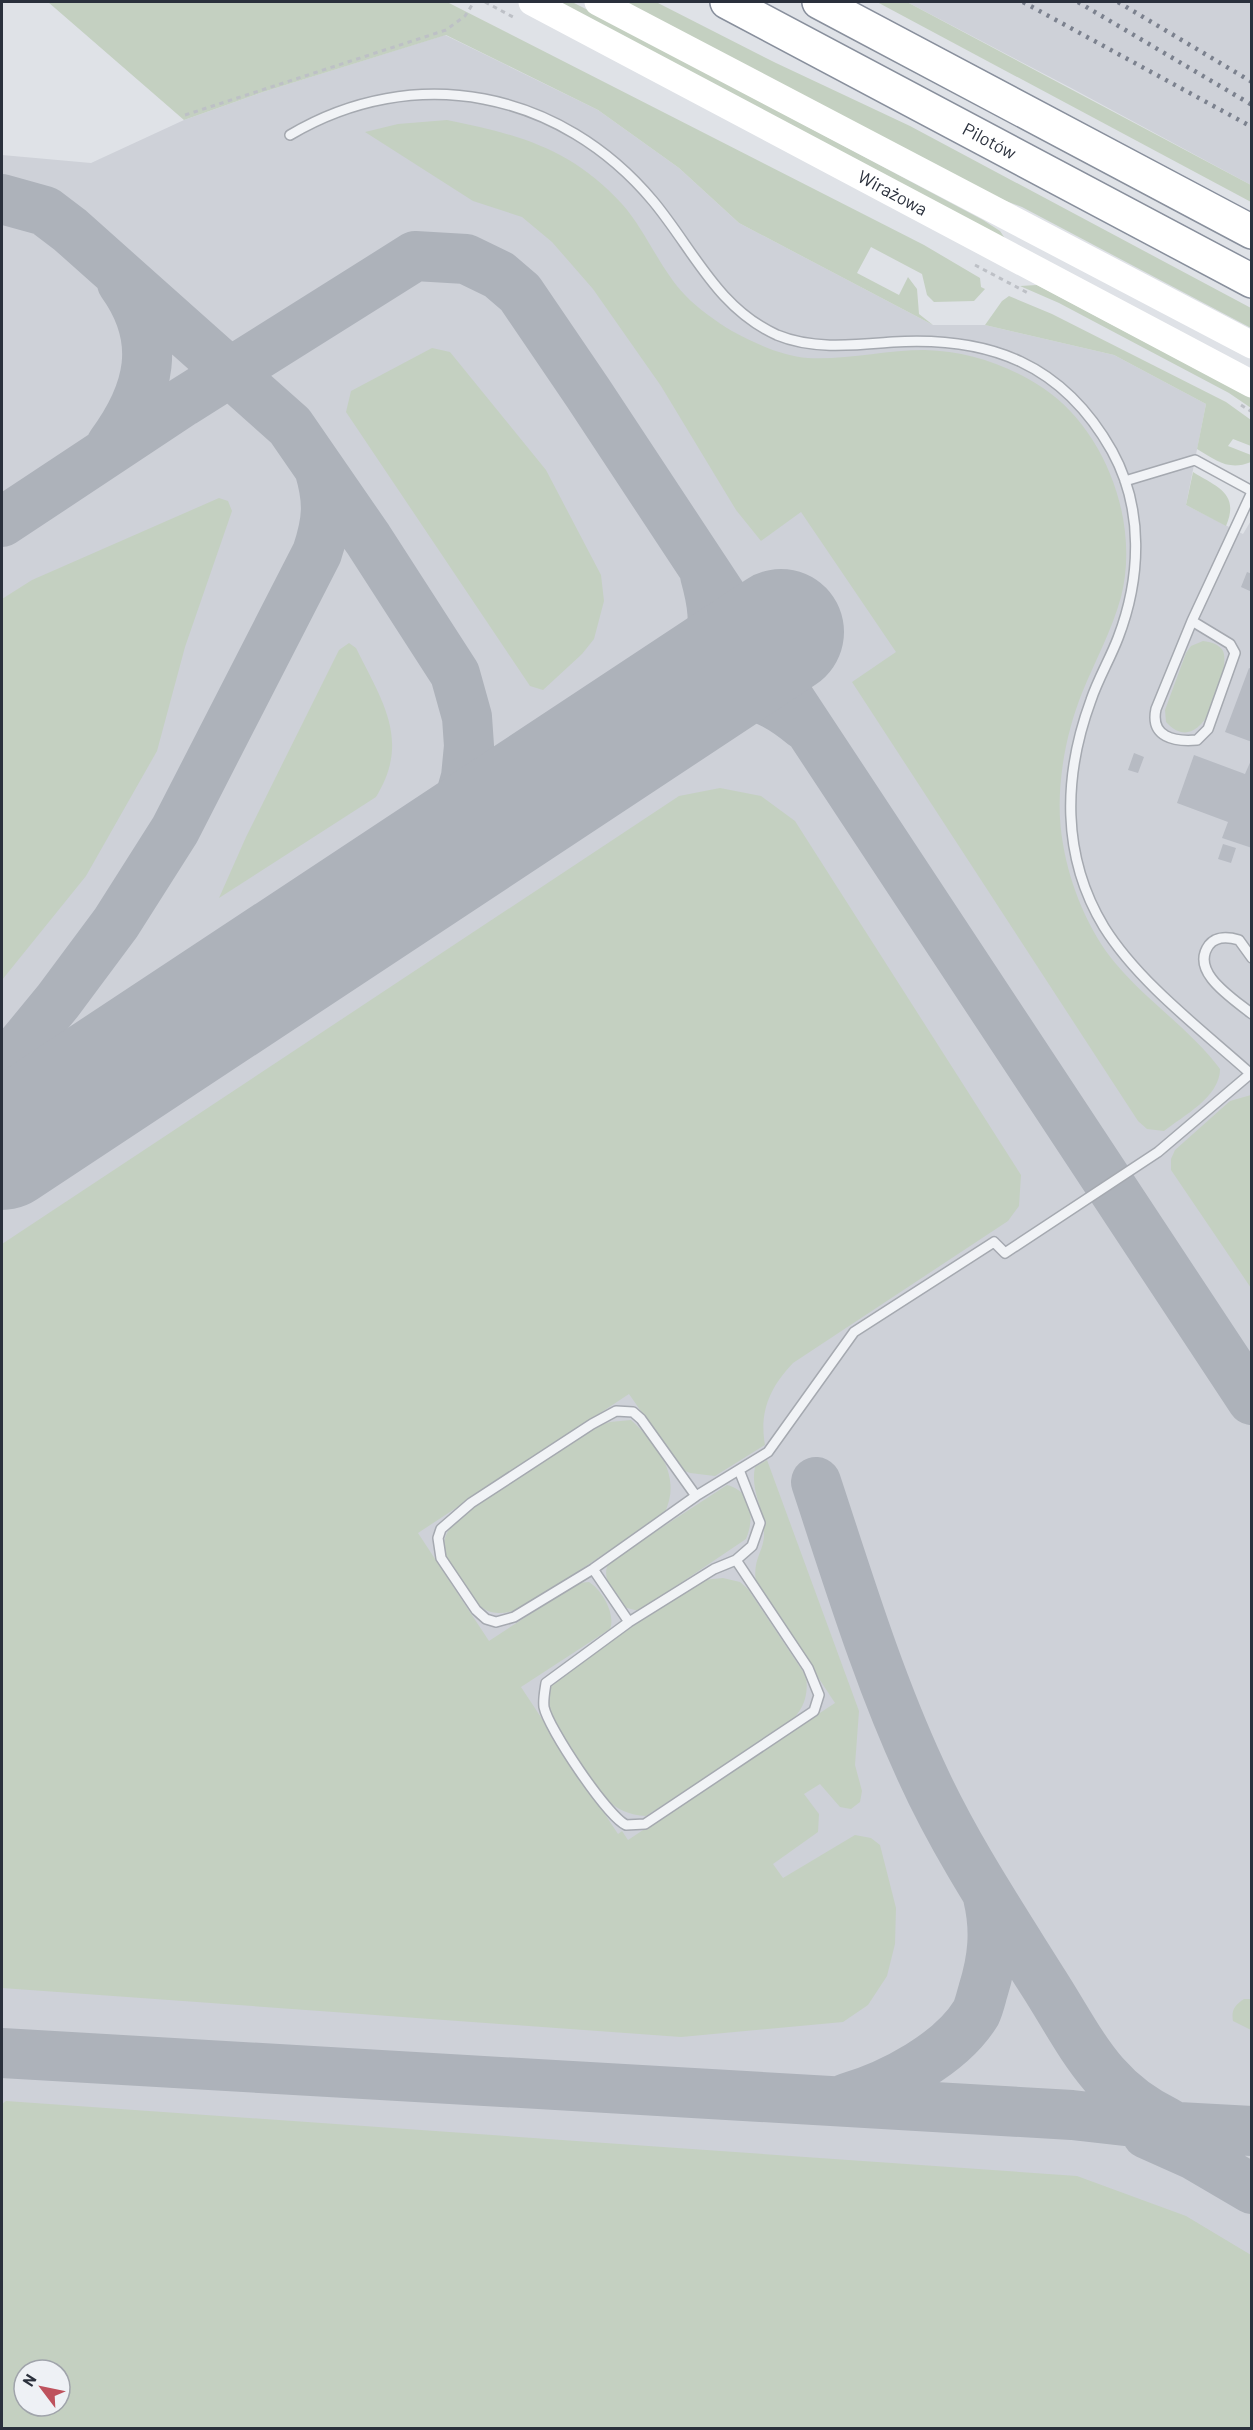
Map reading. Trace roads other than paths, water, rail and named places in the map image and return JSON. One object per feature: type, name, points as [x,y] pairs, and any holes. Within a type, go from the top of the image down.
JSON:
[{"type":"highway","name":"Pilotów","points":[[727,2],[1251,281]]},
{"type":"highway","points":[[819,2],[1251,232]]},
{"type":"main road","name":"Wirażowa","points":[[532,2],[1251,384]]},
{"type":"main road","name":"Wirażowa","points":[[598,2],[1251,345]]},
{"type":"lane","points":[[290,135],[307,124],[364,104],[406,94],[437,93],[482,99],[515,105],[550,118],[584,137],[626,171],[666,218],[723,297],[749,320],[780,336],[812,344],[848,345],[926,340],[972,344],[1010,357],[1052,380],[1086,411],[1113,453],[1125,481],[1132,509],[1137,554],[1131,600],[1117,641],[1091,700],[1079,738],[1069,789],[1072,843],[1084,886],[1102,923],[1122,954],[1251,1075],[1182,1133],[1110,1185],[1005,1253],[994,1242],[854,1332],[768,1452],[696,1496],[593,1569],[514,1617],[496,1623],[486,1619],[476,1610],[441,1558],[438,1538],[446,1524],[471,1503],[592,1424],[616,1411],[633,1412],[641,1419],[696,1496]]},
{"type":"lane","points":[[1125,481],[1195,460],[1251,492],[1192,621],[1153,721],[1157,729],[1170,738],[1187,741],[1197,740],[1208,729],[1235,653],[1230,644],[1192,621]]},
{"type":"lane","points":[[1251,957],[1239,940],[1223,938],[1212,940],[1206,948],[1204,959],[1208,976],[1251,1014]]},
{"type":"lane","points":[[736,1560],[808,1668],[818,1688],[819,1703],[814,1711],[645,1824],[634,1826],[618,1821],[608,1812],[550,1724],[544,1706],[546,1683],[628,1622],[714,1569],[736,1560],[752,1546],[760,1523],[739,1470]]},
{"type":"lane","points":[[593,1569],[628,1622]]},
{"type":"railway","points":[[1023,2],[1252,127]]},
{"type":"railway","points":[[1078,2],[1252,105]]},
{"type":"railway","points":[[1118,2],[1252,82]]}]
